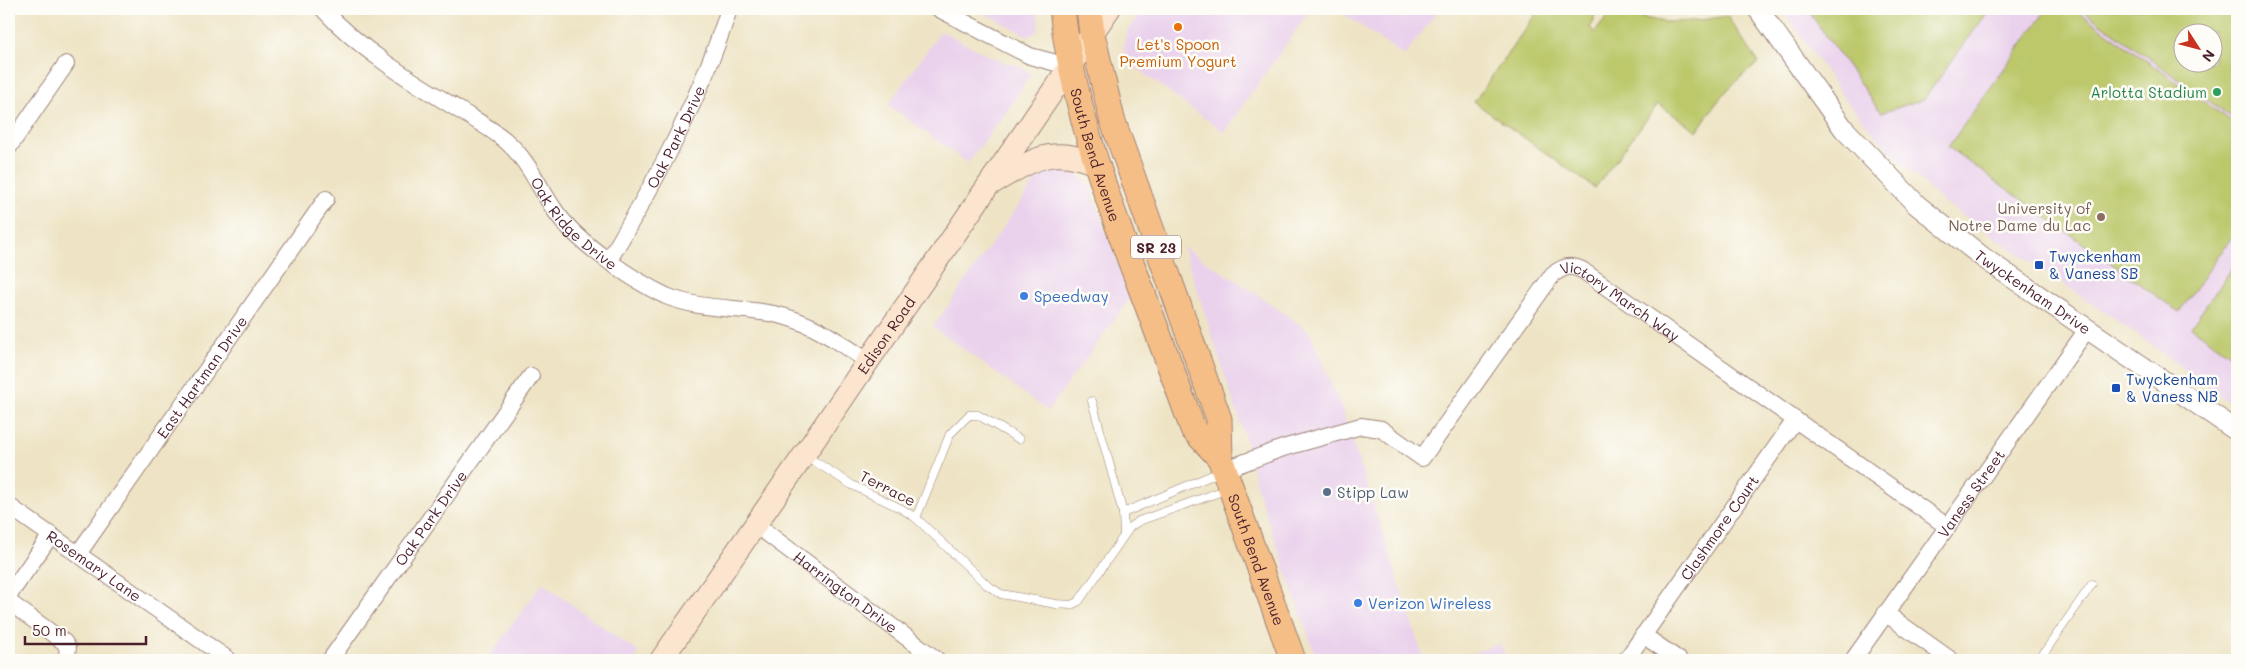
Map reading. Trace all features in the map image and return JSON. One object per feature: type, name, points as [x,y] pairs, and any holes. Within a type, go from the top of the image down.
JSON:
[{"type":"main road","name":"South Bend Avenue","points":[[1062,9],[1071,67],[1095,164],[1194,429],[1225,472]]},
{"type":"main road","name":"South Bend Avenue","points":[[1089,9],[1092,34],[1112,119],[1219,419],[1225,472],[1293,660]]},
{"type":"main road","name":"Edison Road","points":[[662,660],[1071,67],[1109,9]]},
{"type":"main road","points":[[988,185],[1027,163],[1058,153],[1080,156],[1095,164]]},
{"type":"street","name":"Oak Ridge Drive","points":[[323,9],[355,39],[388,63],[456,109],[487,126],[507,142],[526,161],[555,211],[572,233],[609,260],[667,296],[700,305],[774,314],[802,321],[828,335],[867,362]]},
{"type":"street","name":"Oak Park Drive","points":[[609,260],[639,210],[693,105],[729,9]]},
{"type":"street","points":[[939,9],[1030,56],[1071,67]]},
{"type":"street","name":"Twyckenham Drive","points":[[1758,9],[1844,129],[1917,206],[1985,259],[2237,431]]},
{"type":"street","points":[[9,147],[66,64]]},
{"type":"street","name":"East Hartman Drive","points":[[78,554],[326,199]]},
{"type":"street","name":"Victory March Way","points":[[1225,472],[1283,448],[1361,426],[1381,429],[1422,458],[1553,274],[1567,266],[1582,270],[1948,527]]},
{"type":"street","name":"Vaness Street","points":[[1853,660],[2088,328]]},
{"type":"street","name":"Oak Park Drive","points":[[330,660],[531,376]]},
{"type":"street","name":"Clashmore Court","points":[[1626,660],[1795,420]]},
{"type":"street","name":"Rosemary Lane","points":[[9,506],[229,660]]},
{"type":"street","name":"Harrington Drive","points":[[756,525],[937,660]]},
{"type":"street","points":[[9,595],[51,535]]},
{"type":"street","points":[[9,602],[64,642],[68,648],[66,660]]},
{"type":"street","points":[[1886,613],[1951,660]]},
{"type":"street","points":[[1644,635],[1679,660]]},
{"type":"lane","points":[[1092,401],[1123,513],[1124,535]]},
{"type":"lane","points":[[916,518],[950,434],[969,416],[978,414],[1019,439]]},
{"type":"lane","name":"Terrace","points":[[804,455],[852,485],[902,509],[916,518],[987,585],[1001,594],[1071,605],[1079,601],[1124,535]]},
{"type":"lane","points":[[1123,513],[1225,472]]},
{"type":"lane","points":[[1124,535],[1139,521],[1225,472]]},
{"type":"lane","points":[[2039,660],[2092,584]]},
{"type":"shaded area","points":[[976,9],[1038,9],[1039,26],[1037,32],[1028,36]]},
{"type":"shaded area","points":[[1143,9],[1311,9],[1224,132],[1132,65],[1124,65],[1124,41],[1128,30]]},
{"type":"shaded area","points":[[1337,9],[1439,9],[1404,56]]},
{"type":"shaded area","name":"University of Notre Dame du Lac","points":[[1782,9],[2237,9],[2237,408],[2141,337],[1943,202],[1882,143],[1845,99]]},
{"type":"shaded area","points":[[941,31],[1001,62],[1014,64],[1031,73],[1014,101],[968,163],[888,105]]},
{"type":"shaded area","points":[[1067,169],[1089,185],[1130,298],[1048,411],[933,327],[1037,179],[1048,172]]},
{"type":"shaded area","points":[[1183,247],[1251,290],[1309,331],[1342,409],[1424,660],[1317,660],[1257,489],[1244,434]]},
{"type":"shaded area","points":[[542,583],[639,653],[634,660],[487,660]]},
{"type":"shaded area","points":[[1500,643],[1507,660],[1454,660]]},
{"type":"green space","points":[[1539,9],[1594,9],[1594,21],[1590,28],[1595,32],[1611,12],[1666,22],[1695,21],[1727,16],[1759,63],[1725,93],[1697,131],[1658,104],[1595,188],[1474,102]]},
{"type":"green space","points":[[1807,9],[1990,9],[1924,99],[1881,113]]},
{"type":"green space","points":[[2047,9],[2074,9],[2237,125],[2237,230],[2179,312],[1948,147]]},
{"type":"green space","name":"Arlotta Stadium","points":[[2080,9],[2237,9],[2237,121]]},
{"type":"green space","points":[[2237,261],[2237,360],[2191,327]]},
{"type":"place","name":"Let's Spoon Premium Yogurt","points":[[1178,27]]},
{"type":"place","name":"Arlotta Stadium","points":[[2217,92]]},
{"type":"place","name":"University of Notre Dame du Lac","points":[[2101,217]]},
{"type":"place","name":"Twyckenham & Vaness SB","points":[[2039,265]]},
{"type":"place","name":"Speedway","points":[[1024,296]]},
{"type":"place","name":"Twyckenham & Vaness NB","points":[[2116,388]]},
{"type":"place","name":"Stipp Law","points":[[1327,492]]},
{"type":"place","name":"Verizon Wireless","points":[[1358,603]]}]
